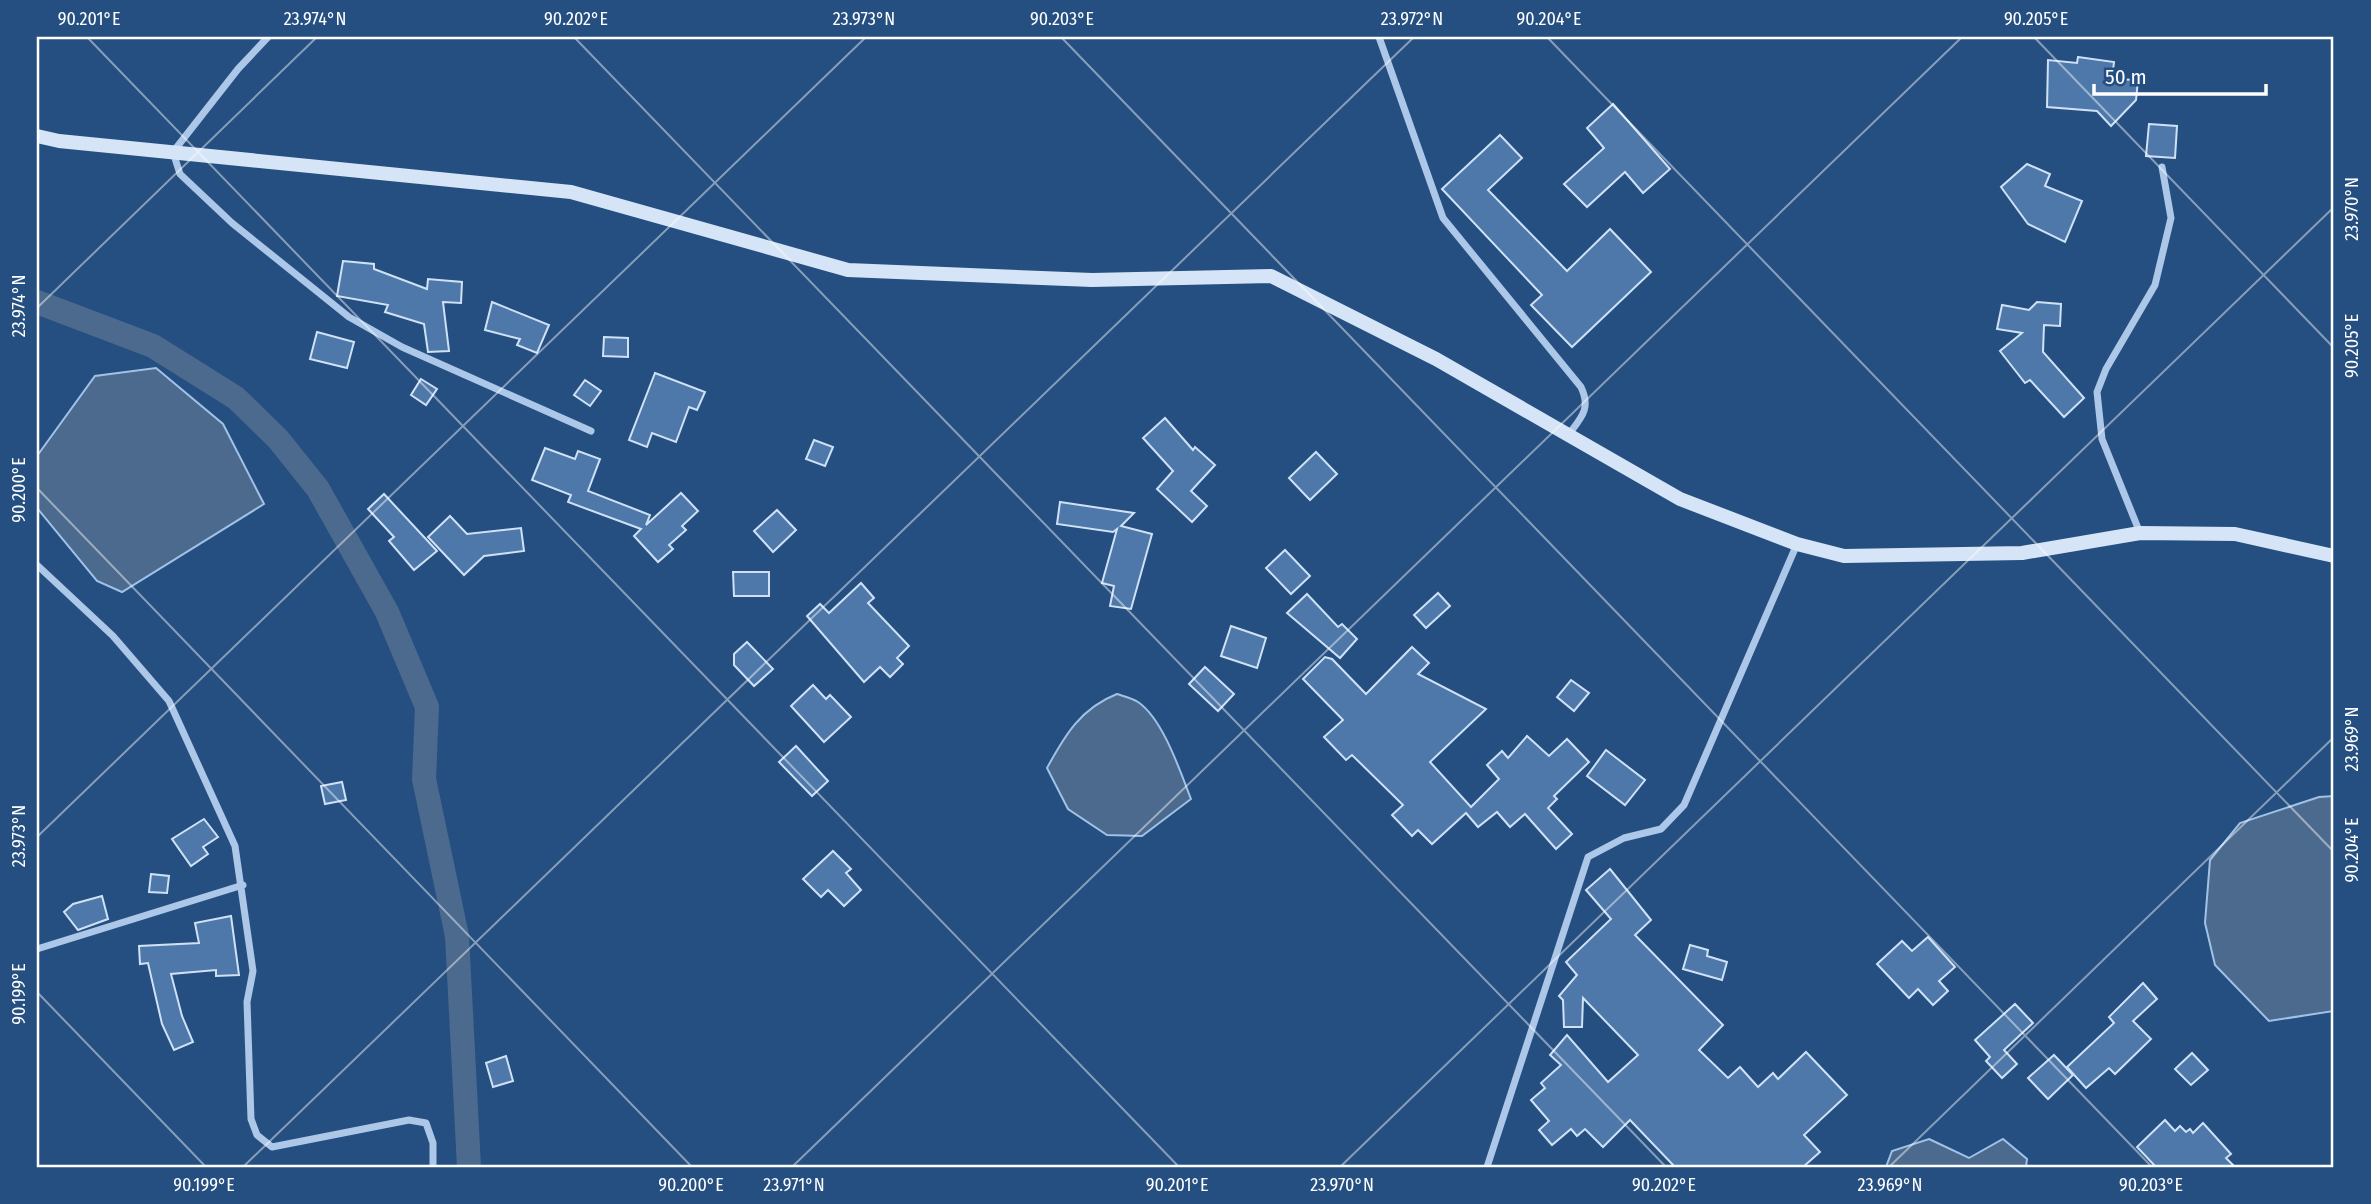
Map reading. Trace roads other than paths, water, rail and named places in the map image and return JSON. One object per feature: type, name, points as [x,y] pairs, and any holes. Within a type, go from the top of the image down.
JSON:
[{"type":"street","points":[[173,152],[238,69],[268,37]]},
{"type":"street","points":[[1378,37],[1443,218],[1581,387],[1587,399],[1587,411],[1570,434]]},
{"type":"street","points":[[37,136],[571,192],[848,270],[1092,280],[1271,276],[1436,359],[1680,499],[1797,544],[1844,556],[2022,553],[2140,533],[2235,534],[2334,556]]},
{"type":"street","points":[[173,152],[180,173],[232,223],[349,317],[402,347],[592,431]]},
{"type":"street","points":[[2140,533],[2102,439],[2097,392],[2106,369],[2155,285],[2171,218],[2162,167]]},
{"type":"street","points":[[1488,1167],[1588,857],[1624,838],[1661,829],[1684,805],[1797,544]]},
{"type":"street","points":[[37,565],[113,636],[169,701],[235,846],[243,885],[253,971],[247,1002],[251,1119],[257,1135],[272,1147],[409,1120],[426,1123],[433,1143],[433,1167]]},
{"type":"street","points":[[37,949],[243,885]]},
{"type":"water","points":[[156,368],[223,424],[264,504],[122,592],[97,581],[37,508],[37,456],[95,376]]},
{"type":"water","points":[[1117,694],[1138,702],[1155,720],[1170,746],[1191,799],[1142,836],[1107,835],[1068,809],[1047,768],[1075,724],[1093,707]]},
{"type":"water","points":[[2334,796],[2334,1011],[2269,1021],[2215,965],[2205,923],[2210,860],[2240,823],[2319,797]]},
{"type":"water","points":[[1929,1139],[1969,1158],[2003,1139],[2027,1159],[2026,1167],[1886,1167],[1892,1151]]},
{"type":"waterway","points":[[37,302],[153,346],[236,398],[278,439],[318,489],[387,612],[427,707],[424,779],[457,936],[469,1167]]}]
